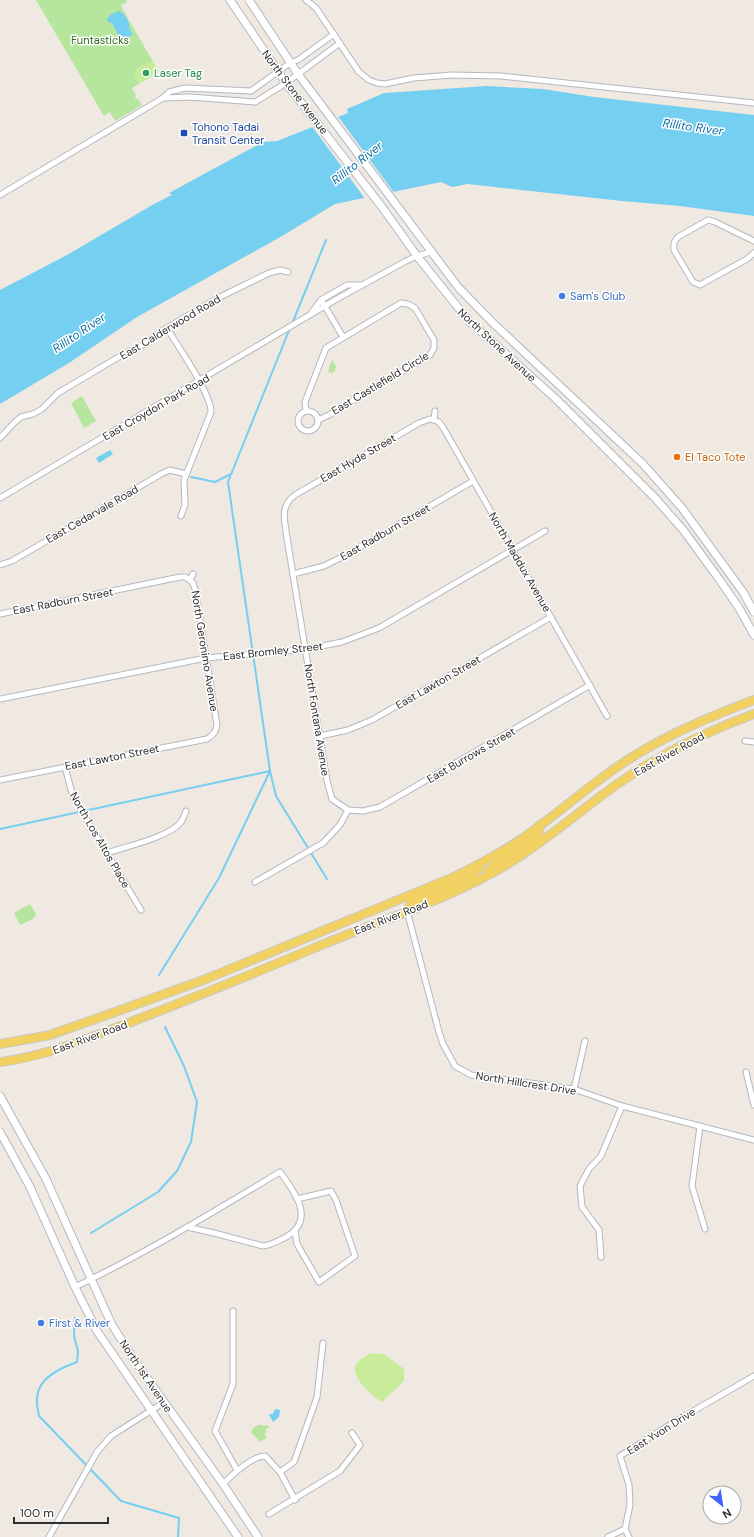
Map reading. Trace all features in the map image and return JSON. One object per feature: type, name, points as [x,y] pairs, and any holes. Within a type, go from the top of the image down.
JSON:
[{"type":"main road","name":"North Stone Avenue","points":[[230,0],[278,72],[382,207],[435,280],[470,322],[555,398],[656,499],[684,531],[719,579],[739,608],[754,635]]},
{"type":"main road","name":"North Stone Avenue","points":[[249,0],[298,74],[430,252],[458,287],[492,322],[644,464],[682,508],[743,592],[754,612]]},
{"type":"main road","name":"East River Road","points":[[0,1044],[50,1034],[115,1012],[199,981],[372,910],[430,888],[486,860],[521,840],[610,772],[640,752],[693,724],[754,700]]},
{"type":"main road","name":"East River Road","points":[[0,1062],[43,1054],[72,1045],[182,1003],[450,894],[478,880],[533,848],[646,765],[687,742],[754,714]]},
{"type":"main road","points":[[478,880],[496,864],[536,836],[539,833],[540,825]]},
{"type":"main road","points":[[407,911],[411,903],[471,876],[486,860]]},
{"type":"main road","name":"North 1st Avenue","points":[[0,1096],[46,1179],[110,1323],[163,1402],[223,1484],[258,1537]]},
{"type":"main road","name":"North 1st Avenue","points":[[0,1132],[30,1187],[75,1287],[97,1330],[238,1537]]},
{"type":"street","points":[[306,0],[316,8],[364,76],[369,80],[381,84],[436,76],[485,75],[754,103]]},
{"type":"street","points":[[0,195],[163,98],[169,92],[184,88],[251,91],[290,62],[298,60],[334,34]]},
{"type":"street","points":[[163,98],[190,96],[255,102],[298,74],[340,43]]},
{"type":"street","points":[[754,241],[711,220],[704,222],[678,237],[674,241],[674,250],[693,282],[700,285],[747,259],[754,253]]},
{"type":"street","name":"East Croydon Park Road","points":[[0,498],[199,382],[324,306],[417,256],[430,252]]},
{"type":"street","name":"East Calderwood Road","points":[[0,438],[21,417],[33,414],[42,409],[58,393],[122,355],[144,345],[166,328],[218,298],[258,278],[280,270],[288,272]]},
{"type":"street","name":"East Croydon Park Road","points":[[308,316],[321,300],[347,285],[363,285]]},
{"type":"street","points":[[321,300],[343,337]]},
{"type":"street","name":"East Castlefield Circle","points":[[306,411],[305,402],[326,348],[401,304],[408,304],[415,308],[434,340],[434,348],[430,355],[318,420],[313,429],[303,430],[299,425],[298,419],[301,413],[306,411],[314,412],[318,420]]},
{"type":"street","points":[[166,328],[199,382],[211,405],[211,412],[184,480],[185,505],[181,516]]},
{"type":"street","points":[[434,420],[435,411]]},
{"type":"street","name":"East Hyde Street","points":[[286,504],[296,495],[419,423],[430,419],[434,420]]},
{"type":"street","name":"North Maddux Avenue","points":[[434,420],[442,425],[607,716]]},
{"type":"street","name":"East Cedarvale Road","points":[[0,565],[12,561],[161,474],[170,470],[186,474]]},
{"type":"street","name":"East Radburn Street","points":[[293,574],[324,566],[342,557],[473,481]]},
{"type":"street","name":"North Fontana Avenue","points":[[286,504],[284,515],[327,781],[332,798],[348,810]]},
{"type":"street","name":"East Bromley Street","points":[[0,700],[206,658],[306,649],[342,642],[378,628],[544,531]]},
{"type":"street","points":[[190,580],[193,574]]},
{"type":"street","name":"East Radburn Street","points":[[0,614],[180,577],[185,577],[190,580]]},
{"type":"street","name":"North Geronimo Avenue","points":[[190,580],[195,589],[217,725]]},
{"type":"street","name":"East Lawton Street","points":[[320,736],[348,730],[372,720],[551,617]]},
{"type":"street","name":"East Burrows Street","points":[[348,810],[363,811],[380,807],[590,685]]},
{"type":"street","name":"East Lawton Street","points":[[0,780],[207,739],[213,735],[217,725]]},
{"type":"street","points":[[745,741],[754,742]]},
{"type":"street","name":"North Los Altos Place","points":[[65,767],[73,797],[141,910]]},
{"type":"street","points":[[255,882],[323,842],[340,825],[348,810]]},
{"type":"street","points":[[107,853],[146,841],[168,832],[180,823],[186,811]]},
{"type":"street","name":"North Hillcrest Drive","points":[[407,911],[439,1032],[443,1044],[455,1066],[471,1075],[574,1088],[622,1106],[754,1140]]},
{"type":"street","points":[[574,1088],[584,1042]]},
{"type":"street","points":[[746,1072],[754,1105]]},
{"type":"street","points":[[602,1257],[599,1230],[582,1207],[580,1186],[589,1170],[601,1156],[622,1106]]},
{"type":"street","points":[[700,1126],[692,1186],[705,1229]]},
{"type":"street","points":[[75,1287],[112,1269],[187,1227],[280,1172],[294,1192],[301,1212],[301,1221],[295,1232],[271,1245],[263,1246],[187,1227]]},
{"type":"street","points":[[295,1232],[297,1244],[319,1282],[355,1256],[336,1200],[331,1191],[297,1199]]},
{"type":"street","points":[[233,1311],[233,1384],[215,1431],[237,1470]]},
{"type":"street","points":[[280,1472],[294,1462],[318,1397],[323,1344]]},
{"type":"street","name":"East Yvon Drive","points":[[625,1529],[630,1505],[630,1485],[620,1456],[671,1424],[754,1376]]},
{"type":"street","points":[[50,1537],[97,1452],[111,1436],[163,1402]]},
{"type":"street","points":[[269,1514],[295,1500],[340,1471],[360,1445],[352,1433]]},
{"type":"street","points":[[223,1484],[237,1470],[260,1456],[265,1456],[280,1472],[295,1500]]},
{"type":"street","points":[[608,1537],[625,1529],[629,1537]]},
{"type":"green space","name":"Funtasticks","points":[[36,0],[126,0],[127,2],[121,5],[122,8],[159,72],[132,88],[136,95],[136,99],[138,99],[142,105],[115,121],[110,112],[104,116]]},
{"type":"green space","name":"Laser Tag","points":[[148,62],[150,64],[153,62],[159,72],[139,84],[133,74],[137,72],[135,70]]},
{"type":"green space","points":[[332,360],[336,366],[335,371],[332,373],[328,372]]},
{"type":"green space","points":[[82,396],[96,421],[84,428],[71,403]]},
{"type":"green space","points":[[30,904],[36,914],[33,919],[20,925],[14,913]]},
{"type":"green space","points":[[371,1353],[384,1354],[404,1369],[404,1381],[382,1402],[364,1387],[355,1372],[357,1363]]},
{"type":"green space","points":[[259,1425],[270,1426],[266,1429],[265,1435],[267,1438],[260,1442],[251,1432],[253,1428]]},
{"type":"water","points":[[119,11],[127,18],[129,28],[132,33],[132,35],[121,41],[112,23],[108,22],[107,19],[110,15]]},
{"type":"water","name":"Rillito River","points":[[487,86],[543,89],[594,97],[754,115],[754,216],[680,206],[468,184],[452,187],[441,182],[335,204],[282,236],[137,317],[69,363],[0,404],[0,290],[67,255],[172,195],[169,193],[263,142],[277,141],[348,113],[347,109],[384,93]]},
{"type":"water","points":[[110,450],[113,454],[99,463],[96,458]]},
{"type":"water","points":[[275,1409],[280,1410],[279,1417],[273,1422],[269,1414],[273,1414]]},
{"type":"pier","points":[[337,115],[395,194],[366,200],[311,125]]},
{"type":"waterway","points":[[292,324],[326,240]]},
{"type":"waterway","points":[[159,975],[219,878],[270,771],[228,482],[290,328]]},
{"type":"waterway","points":[[191,477],[215,482],[231,474]]},
{"type":"waterway","points":[[0,829],[270,771],[276,796],[327,879]]},
{"type":"waterway","points":[[91,1233],[158,1192],[177,1171],[191,1142],[197,1102],[184,1066],[165,1027]]},
{"type":"waterway","points":[[75,1318],[74,1336],[78,1351],[77,1362],[50,1375],[41,1385],[37,1396],[39,1416],[121,1501],[179,1518],[178,1537]]},
{"type":"place","name":"Laser Tag","points":[[146,73]]},
{"type":"place","name":"Tohono Tadai Transit Center","points":[[184,133]]},
{"type":"place","name":"Sam's Club","points":[[562,296]]},
{"type":"place","name":"El Taco Tote","points":[[677,457]]},
{"type":"place","name":"First & River","points":[[41,1323]]}]
